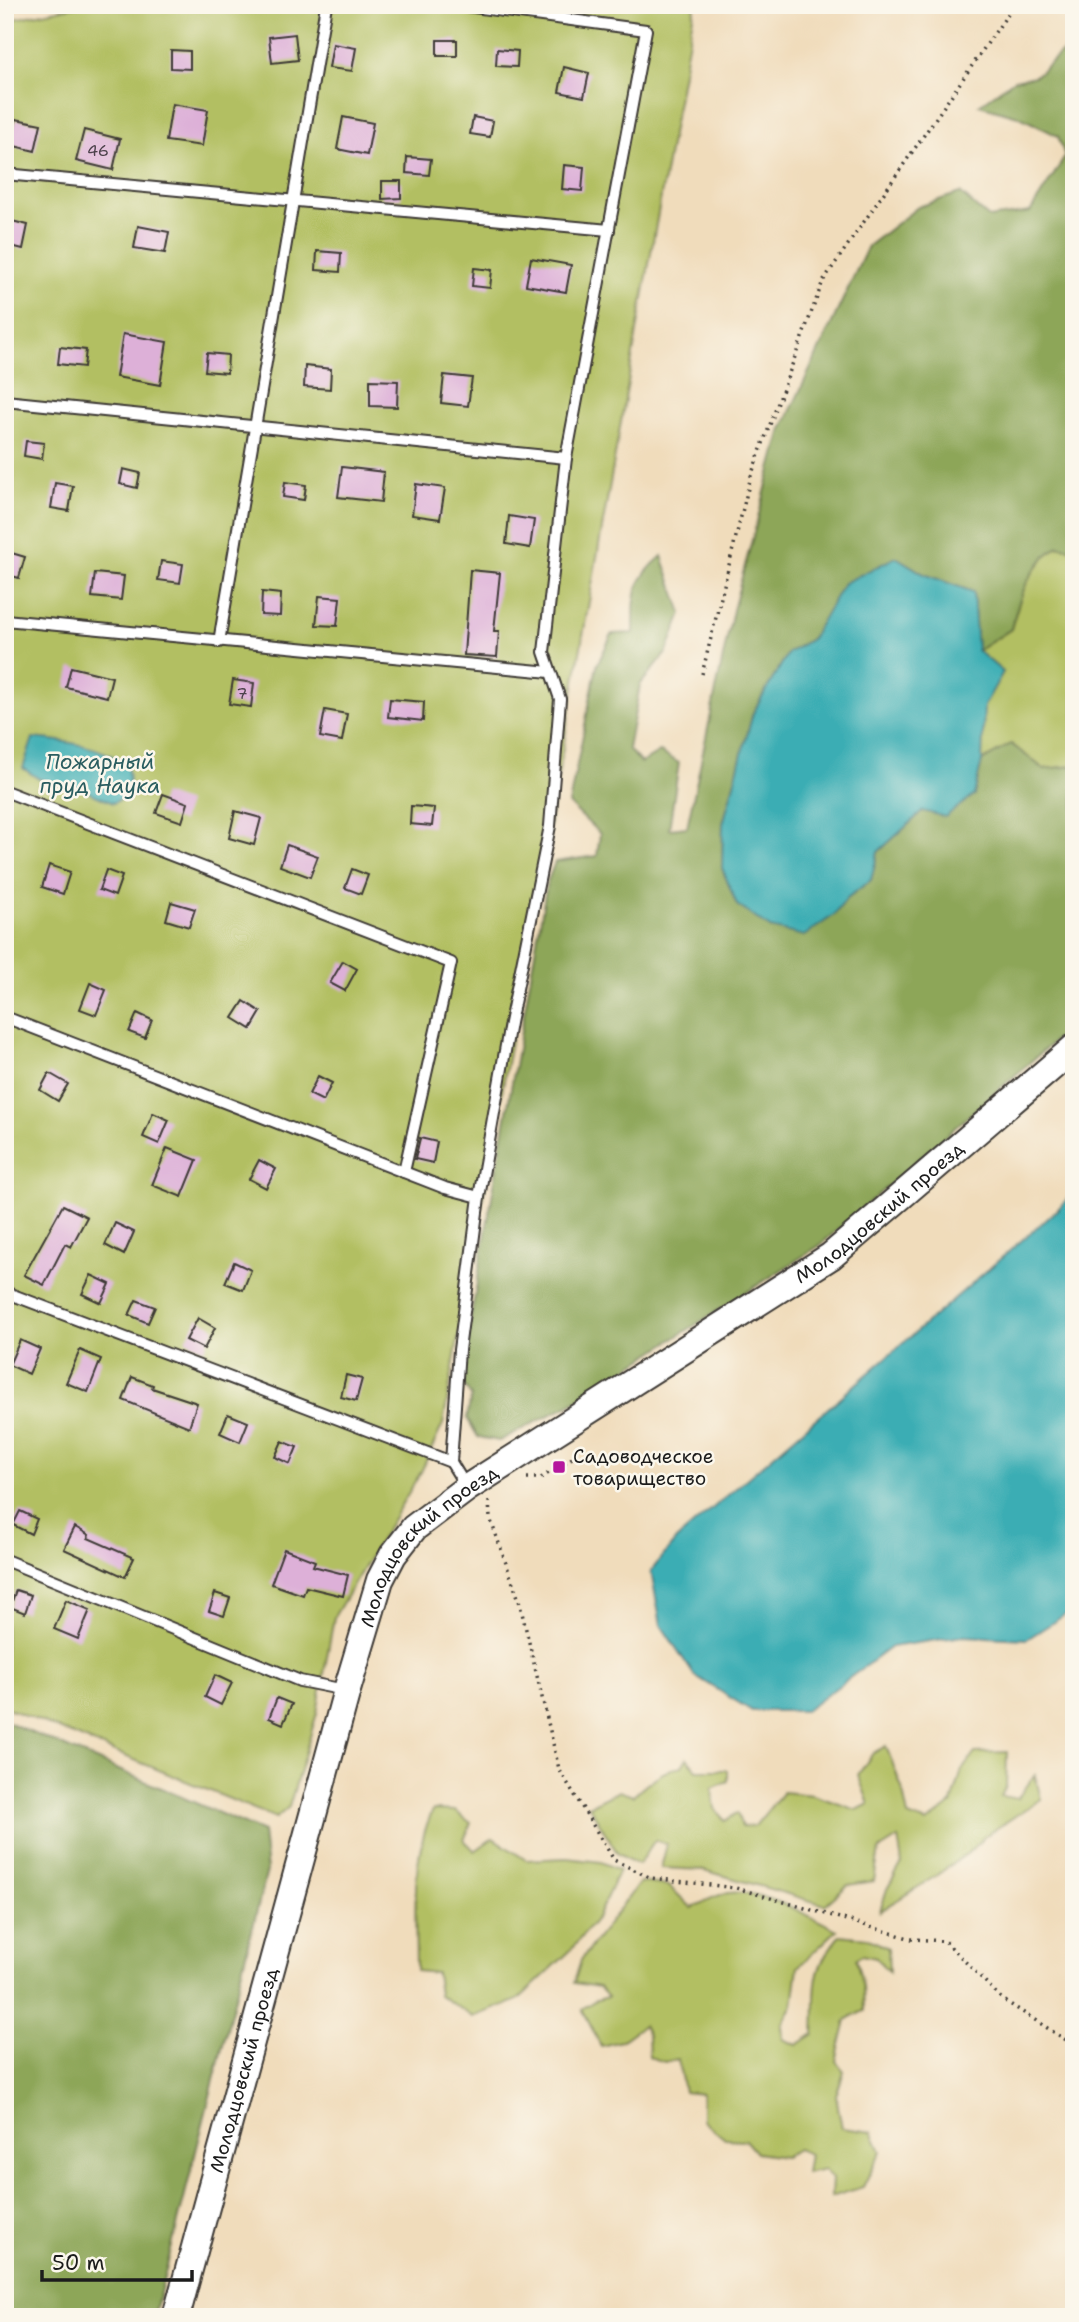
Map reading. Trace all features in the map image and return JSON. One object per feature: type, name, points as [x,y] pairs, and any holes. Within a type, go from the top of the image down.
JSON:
[{"type":"street","name":"Молодцовский проезд","points":[[176,2317],[347,1690],[380,1580],[393,1555],[415,1528],[478,1490],[831,1256],[1074,1048]]},
{"type":"lane","points":[[219,642],[326,5]]},
{"type":"lane","points":[[451,1462],[459,1350],[479,1197],[510,1023],[550,826],[561,699],[544,652],[566,458],[646,30],[459,5]]},
{"type":"lane","points":[[5,174],[609,230]]},
{"type":"lane","points":[[5,401],[566,458]]},
{"type":"lane","points":[[5,620],[550,672]]},
{"type":"lane","points":[[5,791],[450,963],[404,1172]]},
{"type":"lane","points":[[5,1017],[404,1172],[479,1197]]},
{"type":"lane","points":[[5,1292],[451,1462],[478,1490]]},
{"type":"lane","points":[[5,1560],[300,1681],[347,1690]]},
{"type":"path","points":[[5,8],[20,5]]},
{"type":"path","points":[[702,674],[751,477],[823,281],[1014,5]]},
{"type":"path","points":[[518,1481],[541,1478],[572,1458]]},
{"type":"path","points":[[478,1490],[519,1600],[559,1769],[614,1860],[651,1878],[736,1888],[912,1939],[945,1941],[1002,1999],[1074,2045]]},
{"type":"green space","points":[[81,5],[695,5],[443,1424],[421,1472],[334,1617],[317,1713],[289,1807],[276,1818],[5,1707],[5,21]]},
{"type":"green space","points":[[1074,42],[1074,549],[1058,546],[1048,554],[1027,583],[1011,629],[977,651],[973,592],[924,574],[896,557],[811,639],[788,653],[753,713],[723,824],[722,868],[737,905],[834,915],[847,898],[871,880],[878,852],[923,811],[974,795],[982,761],[1011,744],[1044,769],[1074,766],[1074,1024],[819,1246],[573,1403],[499,1441],[478,1437],[467,1418],[471,1396],[460,1379],[547,883],[555,862],[597,856],[600,834],[569,804],[597,665],[612,634],[634,633],[637,590],[645,573],[662,556],[682,613],[667,652],[640,685],[628,749],[641,763],[660,752],[679,763],[669,829],[687,827],[733,610],[782,429],[868,246],[918,207],[960,193],[989,218],[1030,212],[1065,157],[1058,136],[1018,116],[979,105],[1014,80],[1035,76]]},
{"type":"green space","points":[[1058,546],[1074,549],[1074,766],[1044,769],[1011,745],[982,761],[983,706],[1003,672],[977,651],[1011,629],[1022,594],[1033,572]]},
{"type":"green space","points":[[5,1721],[263,1832],[267,1871],[154,2317],[5,2317]]},
{"type":"green space","points":[[886,1746],[902,1788],[908,1816],[927,1823],[952,1803],[962,1770],[975,1753],[1007,1752],[1006,1787],[1001,1796],[1017,1799],[1035,1775],[1041,1799],[985,1836],[968,1853],[934,1877],[880,1911],[887,1889],[902,1863],[898,1838],[879,1850],[874,1881],[848,1885],[825,1905],[704,1870],[661,1868],[667,1844],[655,1840],[638,1865],[618,1854],[589,1806],[619,1791],[633,1796],[662,1774],[682,1766],[687,1758],[697,1770],[728,1770],[728,1781],[712,1788],[715,1809],[725,1821],[737,1813],[742,1827],[755,1826],[783,1792],[813,1795],[857,1810],[869,1804],[858,1775],[873,1753]]},
{"type":"green space","points":[[433,1810],[455,1811],[471,1823],[464,1840],[475,1851],[493,1838],[526,1860],[566,1858],[601,1862],[619,1870],[598,1916],[570,1951],[518,2000],[473,2017],[439,1995],[436,1973],[416,1971],[415,1910],[418,1868],[421,1848]]},
{"type":"green space","points":[[640,1882],[669,1886],[692,1908],[723,1894],[756,1895],[784,1904],[837,1930],[798,1967],[793,2005],[782,2025],[783,2039],[797,2045],[814,2034],[816,1982],[823,1960],[840,1935],[867,1938],[888,1948],[889,1972],[876,1958],[862,1955],[856,1959],[863,1986],[864,2011],[846,2020],[836,2061],[844,2071],[836,2096],[842,2128],[872,2132],[881,2151],[863,2187],[831,2197],[832,2179],[824,2169],[806,2173],[809,2154],[797,2149],[784,2157],[756,2153],[745,2140],[725,2139],[702,2120],[702,2094],[684,2092],[678,2059],[665,2062],[649,2057],[648,2035],[643,2025],[621,2041],[601,2046],[582,2009],[594,2001],[608,1997],[599,1987],[574,1983],[581,1960]]},
{"type":"water","points":[[896,557],[924,574],[973,592],[977,650],[1003,672],[984,706],[982,761],[974,795],[945,817],[923,811],[878,852],[871,880],[847,898],[834,915],[804,936],[770,928],[737,905],[722,868],[723,824],[753,713],[788,653],[811,639],[844,583]]},
{"type":"water","name":"Пожарный пруд Наука","points":[[33,738],[82,745],[117,758],[127,765],[127,792],[113,803],[79,788],[39,779],[23,768]]},
{"type":"water","points":[[1074,1192],[1074,1609],[1027,1639],[963,1636],[891,1647],[805,1711],[752,1711],[694,1675],[661,1625],[651,1571],[676,1540],[1059,1208]]},
{"type":"building","points":[[295,34],[298,60],[272,63],[269,37]]},
{"type":"building","points":[[437,40],[457,40],[457,56],[437,56]]},
{"type":"building","points":[[333,44],[356,48],[352,71],[329,68]]},
{"type":"building","points":[[497,49],[518,51],[517,67],[496,66]]},
{"type":"building","points":[[171,50],[190,51],[190,69],[171,68]]},
{"type":"building","points":[[564,67],[589,73],[584,97],[559,92]]},
{"type":"building","points":[[172,104],[208,110],[202,146],[166,141]]},
{"type":"building","points":[[343,117],[373,123],[367,155],[337,149]]},
{"type":"building","points":[[473,117],[493,121],[490,137],[470,134]]},
{"type":"building","points":[[16,119],[41,124],[35,151],[10,145]]},
{"type":"building","points":[[84,130],[120,139],[113,170],[76,161]]},
{"type":"building","points":[[407,157],[431,159],[429,175],[406,173]]},
{"type":"building","points":[[564,165],[584,167],[582,191],[562,189]]},
{"type":"building","points":[[382,181],[401,181],[401,198],[382,199]]},
{"type":"building","points":[[12,221],[28,225],[23,249],[7,245]]},
{"type":"building","points":[[138,226],[169,232],[165,253],[134,248]]},
{"type":"building","points":[[317,251],[341,253],[340,272],[316,270]]},
{"type":"building","points":[[531,258],[571,265],[566,292],[526,285]]},
{"type":"building","points":[[474,268],[492,270],[490,288],[472,286]]},
{"type":"building","points":[[123,334],[167,342],[160,385],[116,377]]},
{"type":"building","points":[[60,347],[86,350],[84,367],[58,364]]},
{"type":"building","points":[[207,353],[228,355],[227,373],[205,371]]},
{"type":"building","points":[[305,366],[331,369],[330,389],[304,387]]},
{"type":"building","points":[[444,375],[472,378],[468,406],[441,403]]},
{"type":"building","points":[[370,380],[398,381],[397,407],[370,406]]},
{"type":"building","points":[[26,441],[44,443],[42,459],[24,456]]},
{"type":"building","points":[[342,467],[384,472],[381,502],[338,497]]},
{"type":"building","points":[[123,469],[140,473],[137,488],[120,484]]},
{"type":"building","points":[[285,482],[306,485],[304,500],[283,497]]},
{"type":"building","points":[[55,483],[73,486],[69,511],[51,508]]},
{"type":"building","points":[[416,484],[445,488],[440,519],[412,515]]},
{"type":"building","points":[[509,516],[534,520],[530,548],[506,544]]},
{"type":"building","points":[[5,551],[25,557],[19,578],[5,574]]},
{"type":"building","points":[[161,561],[183,564],[180,583],[158,580]]},
{"type":"building","points":[[470,570],[500,573],[494,631],[499,631],[497,657],[464,655]]},
{"type":"building","points":[[95,573],[124,576],[121,600],[92,597]]},
{"type":"building","points":[[262,592],[281,594],[280,616],[261,615]]},
{"type":"building","points":[[319,596],[340,598],[337,626],[316,625]]},
{"type":"building","points":[[71,667],[112,677],[107,697],[66,687]]},
{"type":"building","points":[[233,680],[254,683],[251,707],[229,704]]},
{"type":"building","points":[[390,699],[424,702],[423,721],[388,717]]},
{"type":"building","points":[[325,710],[347,714],[342,741],[320,737]]},
{"type":"building","points":[[163,794],[188,803],[182,822],[156,813]]},
{"type":"building","points":[[411,806],[434,808],[432,826],[410,824]]},
{"type":"building","points":[[235,811],[261,818],[254,845],[229,838]]},
{"type":"building","points":[[287,845],[318,856],[310,877],[280,866]]},
{"type":"building","points":[[49,865],[70,872],[63,894],[42,887]]},
{"type":"building","points":[[352,869],[368,875],[361,894],[345,888]]},
{"type":"building","points":[[106,870],[122,876],[115,896],[99,890]]},
{"type":"building","points":[[171,902],[195,909],[189,927],[166,920]]},
{"type":"building","points":[[343,961],[357,969],[345,991],[330,983]]},
{"type":"building","points":[[90,983],[106,990],[96,1015],[80,1009]]},
{"type":"building","points":[[244,1001],[261,1012],[251,1029],[233,1018]]},
{"type":"building","points":[[137,1013],[152,1020],[145,1038],[129,1032]]},
{"type":"building","points":[[49,1073],[68,1084],[58,1101],[40,1090]]},
{"type":"building","points":[[318,1076],[332,1083],[323,1101],[309,1094]]},
{"type":"building","points":[[153,1113],[169,1120],[159,1144],[143,1137]]},
{"type":"building","points":[[420,1138],[437,1142],[433,1163],[415,1159]]},
{"type":"building","points":[[167,1148],[197,1160],[182,1197],[152,1185]]},
{"type":"building","points":[[259,1160],[276,1169],[266,1188],[249,1179]]},
{"type":"building","points":[[63,1205],[87,1217],[71,1247],[65,1244],[44,1285],[24,1275]]},
{"type":"building","points":[[115,1223],[134,1232],[124,1255],[105,1245]]},
{"type":"building","points":[[234,1262],[251,1270],[243,1290],[225,1283]]},
{"type":"building","points":[[91,1275],[110,1284],[101,1303],[82,1294]]},
{"type":"building","points":[[136,1300],[155,1307],[148,1323],[129,1315]]},
{"type":"building","points":[[198,1318],[215,1328],[204,1349],[186,1340]]},
{"type":"building","points":[[20,1340],[40,1349],[29,1374],[9,1365]]},
{"type":"building","points":[[80,1350],[101,1359],[88,1392],[66,1383]]},
{"type":"building","points":[[346,1375],[362,1379],[356,1401],[341,1397]]},
{"type":"building","points":[[132,1377],[153,1385],[152,1388],[197,1403],[189,1427],[123,1400]]},
{"type":"building","points":[[228,1414],[248,1422],[240,1442],[220,1433]]},
{"type":"building","points":[[282,1441],[297,1447],[290,1464],[275,1457]]},
{"type":"building","points":[[20,1511],[37,1519],[31,1534],[13,1525]]},
{"type":"building","points":[[75,1527],[89,1535],[88,1538],[134,1558],[125,1577],[64,1549]]},
{"type":"building","points":[[284,1549],[315,1561],[313,1566],[348,1575],[343,1596],[306,1587],[303,1595],[271,1584]]},
{"type":"building","points":[[16,1590],[31,1595],[25,1613],[10,1607]]},
{"type":"building","points":[[215,1593],[230,1598],[224,1616],[209,1611]]},
{"type":"building","points":[[66,1600],[90,1610],[78,1639],[54,1629]]},
{"type":"building","points":[[215,1675],[232,1683],[221,1705],[205,1697]]},
{"type":"building","points":[[277,1698],[292,1704],[283,1724],[269,1718]]},
{"type":"place","name":"Садоводческое товарищество","points":[[559,1467]]}]
